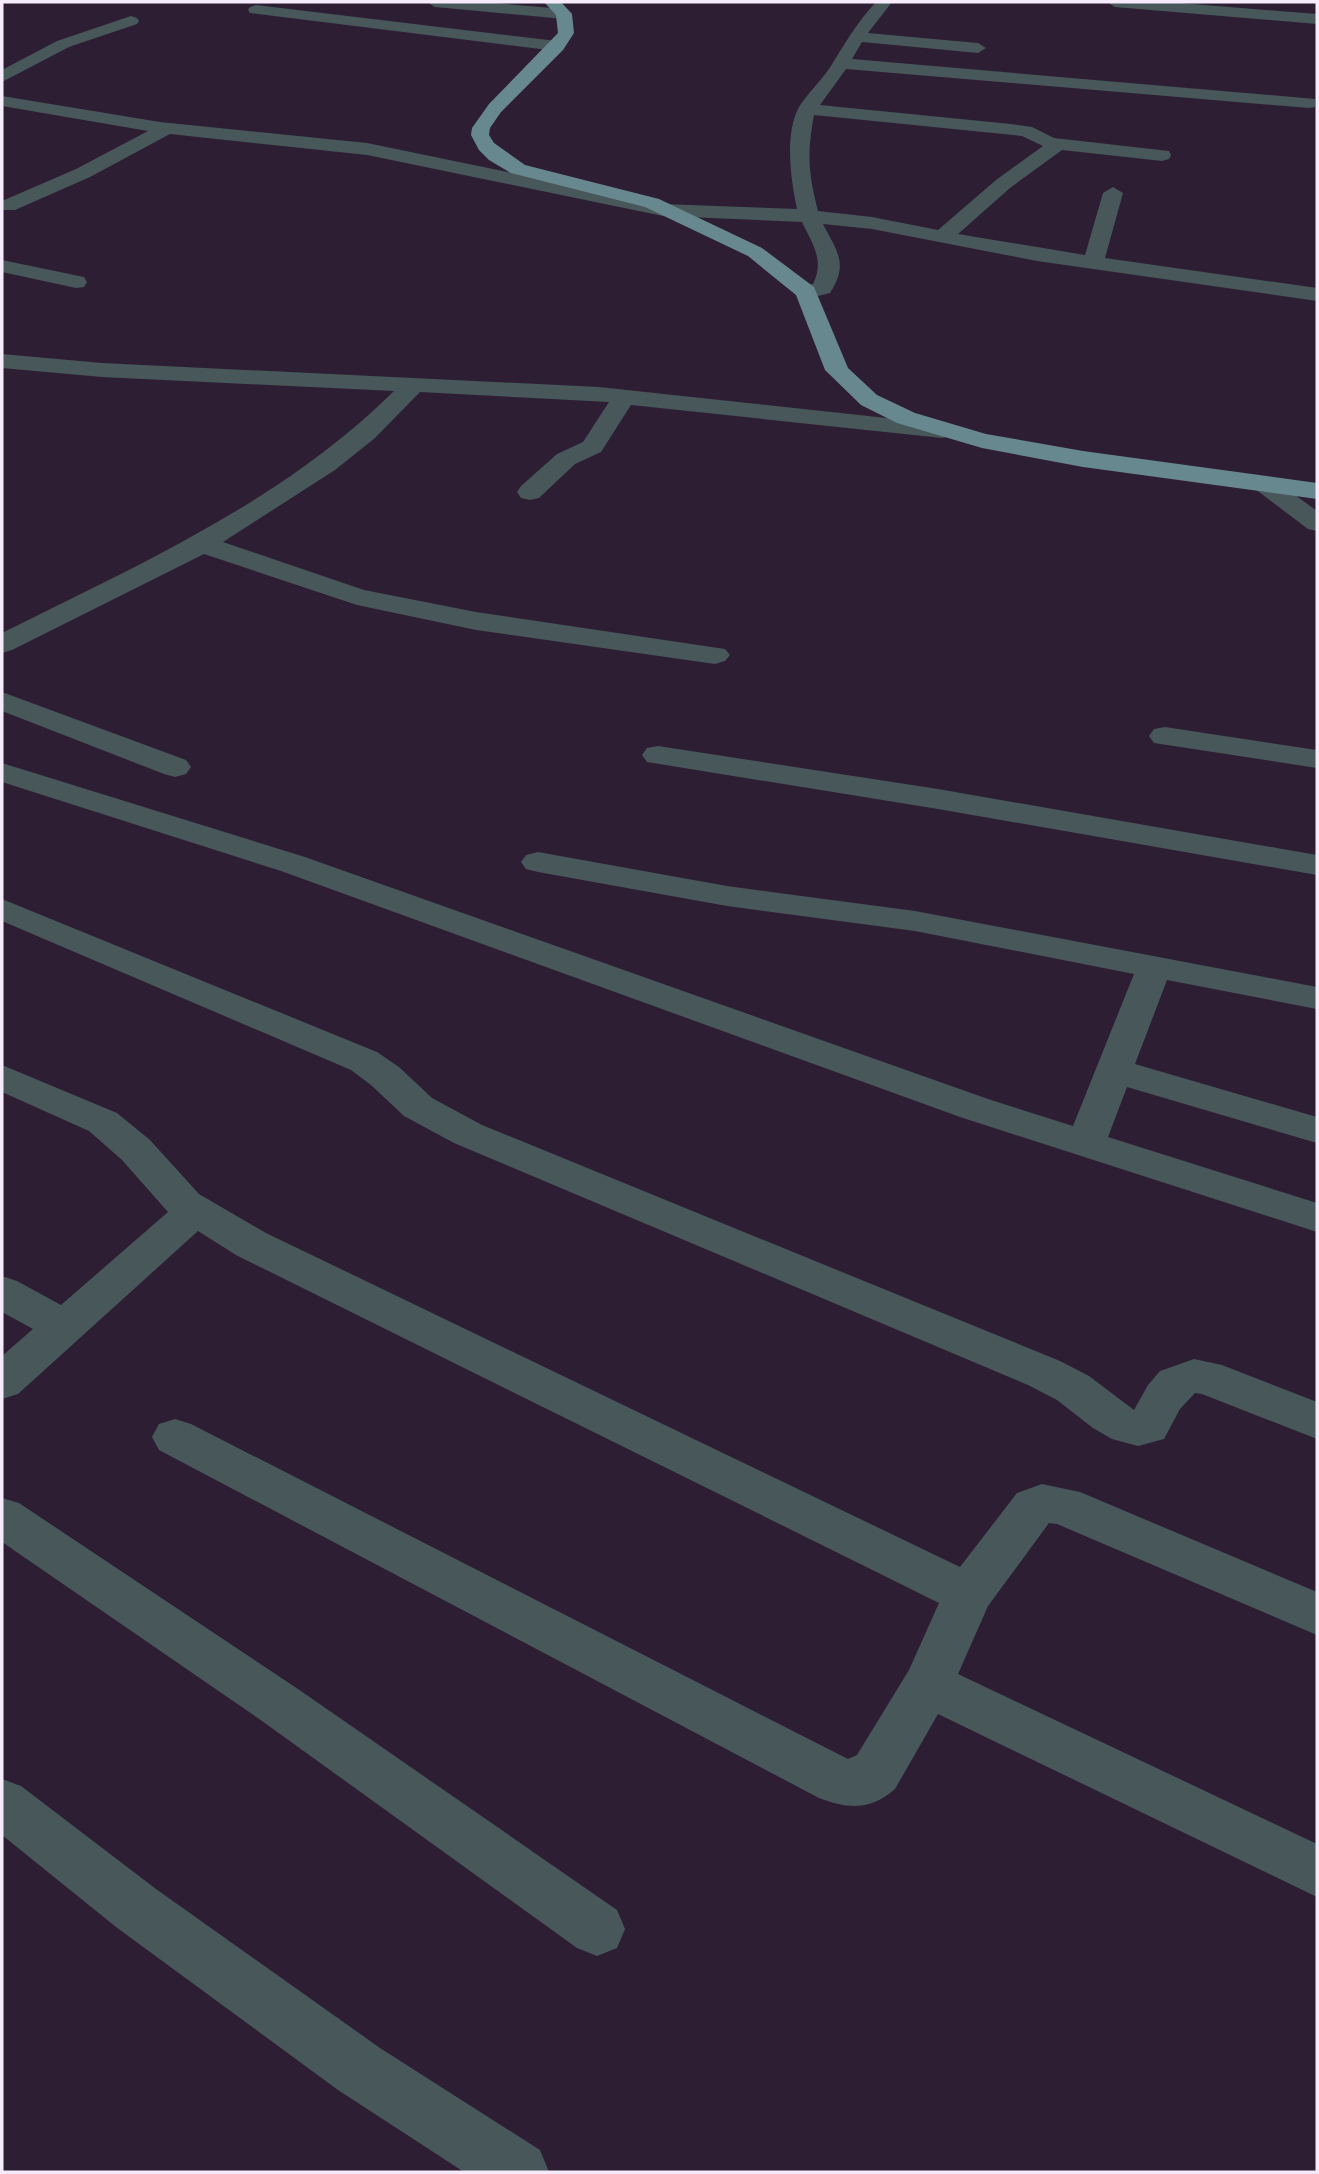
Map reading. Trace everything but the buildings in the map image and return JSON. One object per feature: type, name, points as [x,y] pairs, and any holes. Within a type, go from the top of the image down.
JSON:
[{"type":"main road","points":[[561,6],[566,33],[557,46],[495,108],[481,128],[480,135],[486,146],[496,156],[518,169],[679,210]]},
{"type":"main road","points":[[561,6],[578,15],[581,35],[500,123],[497,133],[502,147],[518,160],[552,174],[625,190],[679,210],[755,252],[832,304],[853,361],[867,380],[892,397],[920,412],[957,424],[1058,445],[1317,481]]},
{"type":"main road","points":[[814,290],[829,354],[837,370],[851,386],[884,408],[942,431],[1083,459],[1317,491]]},
{"type":"street","points":[[435,2],[561,6]]},
{"type":"street","points":[[814,290],[830,272],[830,259],[809,216],[799,173],[799,155],[807,109],[884,2]]},
{"type":"street","points":[[1115,2],[1222,6],[1314,24]]},
{"type":"street","points":[[256,10],[557,46]]},
{"type":"street","points":[[2,77],[63,44],[131,21]]},
{"type":"street","points":[[857,37],[991,50]]},
{"type":"street","points":[[841,63],[1309,103]]},
{"type":"street","points":[[2,101],[167,128],[367,149],[679,210],[809,216],[891,225],[942,237],[1093,263],[1317,295]]},
{"type":"street","points":[[807,109],[1011,129],[1058,144],[1162,155]]},
{"type":"street","points":[[9,206],[83,173],[167,128]]},
{"type":"street","points":[[942,237],[1003,184],[1058,144]]},
{"type":"street","points":[[1093,263],[1113,193]]},
{"type":"street","points":[[2,266],[76,282]]},
{"type":"street","points":[[2,361],[103,370],[625,396],[942,431]]},
{"type":"street","points":[[2,644],[202,544],[326,466],[366,433],[415,384]]},
{"type":"street","points":[[530,492],[566,458],[592,447],[625,396]]},
{"type":"street","points":[[1264,484],[1317,523]]},
{"type":"street","points":[[202,544],[357,597],[476,621],[715,655]]},
{"type":"street","points":[[2,701],[175,767]]},
{"type":"street","points":[[1165,736],[1317,759]]},
{"type":"street","points":[[658,755],[938,799],[1317,865]]},
{"type":"street","points":[[2,772],[293,864],[974,1108],[1317,1218]]},
{"type":"street","points":[[538,862],[727,896],[915,921],[1317,999]]},
{"type":"street","points":[[2,909],[364,1061],[385,1076],[418,1107],[468,1134],[1044,1373],[1072,1387],[1132,1428],[1142,1429],[1148,1426],[1172,1385],[1187,1375],[1206,1377],[1317,1421]]},
{"type":"street","points":[[1085,1144],[1156,966]]},
{"type":"street","points":[[1115,1071],[1317,1130]]},
{"type":"street","points":[[2,1077],[103,1122],[119,1134],[185,1204],[251,1244],[968,1594]]},
{"type":"street","points":[[2,1382],[195,1211]]},
{"type":"street","points":[[2,1292],[64,1327]]},
{"type":"street","points":[[175,1437],[839,1782],[858,1785],[869,1781],[928,1684],[968,1594],[1023,1519],[1042,1503],[1062,1506],[1317,1614]]},
{"type":"street","points":[[2,1517],[280,1705],[597,1929]]},
{"type":"street","points":[[928,1684],[1317,1871]]},
{"type":"street","points":[[2,1803],[136,1908],[359,2069],[518,2172]]}]
